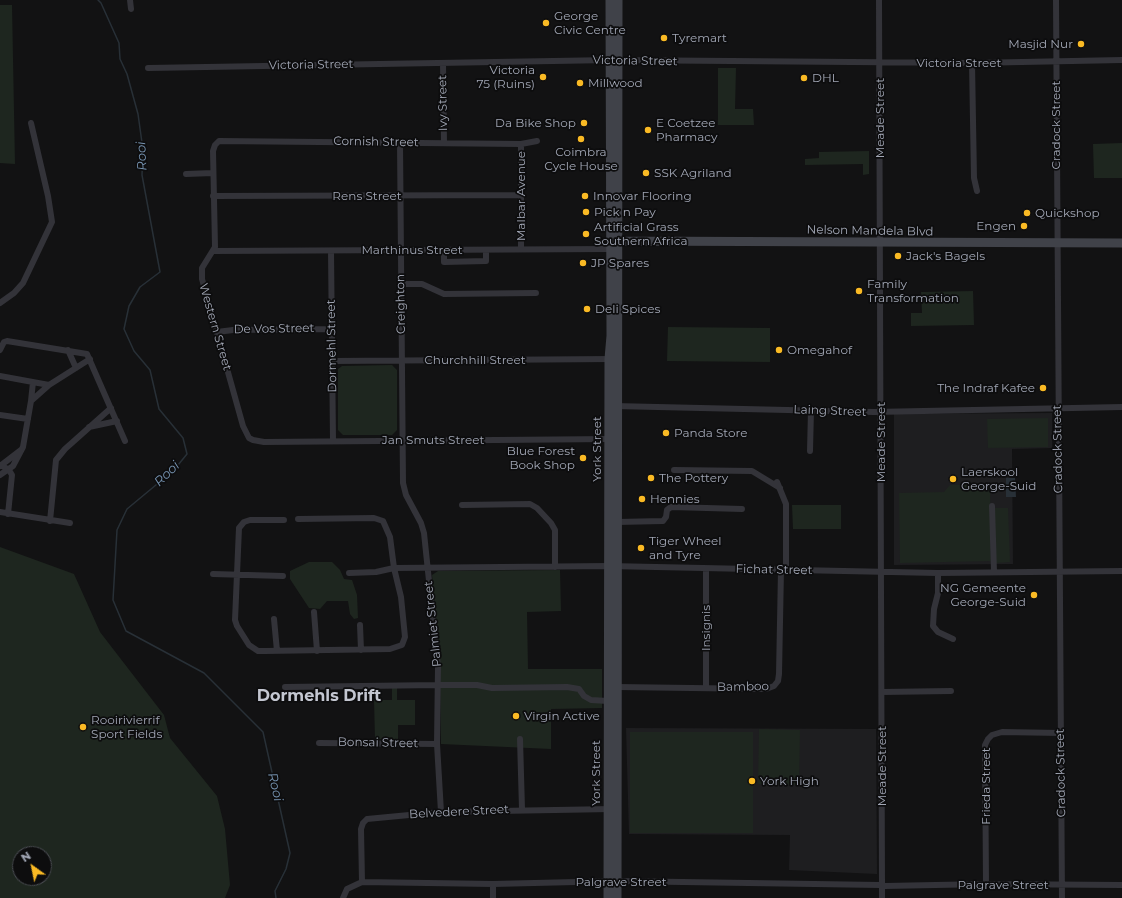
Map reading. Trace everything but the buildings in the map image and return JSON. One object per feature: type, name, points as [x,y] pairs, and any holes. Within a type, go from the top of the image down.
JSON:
[{"type":"main road","name":"York Street","points":[[610,0],[615,60],[618,241],[613,406],[613,566],[617,687],[612,809]]},
{"type":"main road","name":"York Street","points":[[614,359],[611,249],[615,60],[618,0]]},
{"type":"main road","name":"Nelson Mandela Blvd","points":[[618,241],[881,244],[1122,243]]},
{"type":"main road","points":[[611,249],[618,241]]},
{"type":"main road","name":"York Street","points":[[608,898],[612,881],[612,809],[608,701],[613,566],[617,522],[613,439]]},
{"type":"main road","name":"York Street","points":[[612,881],[617,898]]},
{"type":"street","points":[[130,0],[131,9]]},
{"type":"street","name":"Meade Street","points":[[879,0],[882,898]]},
{"type":"street","name":"Cradock Street","points":[[1056,0],[1056,244],[1062,898]]},
{"type":"street","name":"Victoria Street","points":[[148,68],[615,60],[972,63],[1122,60]]},
{"type":"street","name":"Ivy Street","points":[[443,63],[444,143]]},
{"type":"street","points":[[972,63],[974,178],[977,191]]},
{"type":"street","points":[[0,303],[14,293],[23,283],[52,222],[48,196],[31,123]]},
{"type":"street","name":"Cornish Street","points":[[215,145],[224,141],[521,144],[537,141]]},
{"type":"street","name":"Creighton","points":[[400,143],[403,440]]},
{"type":"street","name":"Malbar Avenue","points":[[521,144],[521,249]]},
{"type":"street","name":"Western Street","points":[[215,145],[213,151],[215,241],[213,252],[205,262],[200,273],[243,426],[249,438]]},
{"type":"street","points":[[186,174],[213,173]]},
{"type":"street","name":"Rens Street","points":[[214,196],[521,195]]},
{"type":"street","name":"Marthinus Street","points":[[213,252],[611,249]]},
{"type":"street","points":[[444,250],[444,262],[486,261],[486,250]]},
{"type":"street","name":"Dormehl Street","points":[[331,251],[333,441]]},
{"type":"street","points":[[401,284],[422,284],[444,294],[536,293]]},
{"type":"street","name":"De Vos Street","points":[[217,332],[233,330],[332,329]]},
{"type":"street","points":[[0,350],[4,342],[7,341],[86,353],[90,359],[125,441]]},
{"type":"street","points":[[68,350],[76,368]]},
{"type":"street","points":[[31,401],[49,385],[90,359]]},
{"type":"street","name":"Churchhill Street","points":[[332,361],[614,359]]},
{"type":"street","points":[[0,376],[49,385]]},
{"type":"street","points":[[0,475],[9,470],[15,464],[23,447],[33,382]]},
{"type":"street","name":"Laing Street","points":[[613,406],[881,411],[1122,407]]},
{"type":"street","points":[[50,520],[56,460],[65,449],[89,426],[111,408]]},
{"type":"street","points":[[810,451],[811,410]]},
{"type":"street","points":[[0,415],[28,419]]},
{"type":"street","points":[[89,426],[117,421]]},
{"type":"street","name":"Jan Smuts Street","points":[[249,438],[264,442],[613,439]]},
{"type":"street","name":"Palmiet Street","points":[[403,440],[404,488],[424,530],[438,667],[437,744],[441,812]]},
{"type":"street","points":[[8,514],[12,476],[9,470],[1,466],[23,447]]},
{"type":"street","points":[[674,470],[750,471],[778,485],[786,504],[784,570]]},
{"type":"street","points":[[462,505],[530,504],[537,508],[551,523],[554,530],[555,567]]},
{"type":"street","points":[[992,506],[994,572]]},
{"type":"street","points":[[617,522],[663,521],[667,510],[670,507],[742,509]]},
{"type":"street","points":[[0,512],[70,524]]},
{"type":"street","points":[[284,520],[250,520],[241,525],[239,532],[235,613],[236,626],[253,648],[258,651],[396,649],[404,641],[401,597],[394,568],[388,529],[383,521],[379,518],[298,519]]},
{"type":"street","name":"Fichat Street","points":[[349,573],[376,572],[394,568],[613,566],[938,573],[1122,571]]},
{"type":"street","name":"Insignis","points":[[706,569],[706,687]]},
{"type":"street","name":"Bamboo","points":[[617,687],[766,689],[777,684],[779,674],[784,570]]},
{"type":"street","points":[[938,573],[938,593],[934,609],[933,626],[940,633],[953,639]]},
{"type":"street","points":[[213,574],[283,576]]},
{"type":"street","points":[[314,612],[317,651]]},
{"type":"street","points":[[274,619],[276,651]]},
{"type":"street","points":[[360,625],[361,650]]},
{"type":"street","points":[[285,687],[477,685],[492,688],[575,688],[579,689],[584,696],[591,700],[608,701]]},
{"type":"street","points":[[882,692],[951,691]]},
{"type":"street","name":"Frieda Street","points":[[986,884],[986,745],[988,739],[992,734],[1002,732],[1061,733]]},
{"type":"street","points":[[520,739],[522,809]]},
{"type":"street","name":"Bonsai Street","points":[[319,743],[437,744]]},
{"type":"street","name":"Belvedere Street","points":[[362,882],[361,829],[363,823],[367,819],[441,812],[522,809],[612,809]]},
{"type":"street","name":"Palgrave Street","points":[[362,882],[493,884],[612,881],[882,886],[986,884],[1122,885]]},
{"type":"street","points":[[343,898],[348,888],[362,882]]},
{"type":"street","points":[[493,884],[493,898]]},
{"type":"shaded area","points":[[0,5],[12,5],[15,164],[0,163]]},
{"type":"shaded area","points":[[718,68],[736,68],[735,109],[753,109],[754,125],[718,125]]},
{"type":"shaded area","points":[[1122,143],[1122,178],[1094,178],[1093,144]]},
{"type":"shaded area","points":[[869,151],[869,174],[863,175],[863,164],[805,165],[805,159],[819,158],[819,152]]},
{"type":"shaded area","points":[[973,291],[974,325],[911,326],[911,313],[922,313],[921,292]]},
{"type":"shaded area","points":[[668,327],[770,328],[770,362],[667,361]]},
{"type":"shaded area","points":[[392,365],[397,370],[397,430],[392,435],[343,435],[338,430],[338,369],[342,366]]},
{"type":"shaded area","name":"Laerskool George-Suid","points":[[1052,413],[1052,448],[1012,449],[1013,564],[894,565],[894,414]]},
{"type":"shaded area","points":[[1048,418],[1048,447],[988,448],[987,419]]},
{"type":"shaded area","points":[[1006,478],[1015,478],[1016,497],[1006,497]]},
{"type":"shaded area","points":[[990,484],[991,561],[900,563],[899,493],[944,492],[950,485]]},
{"type":"shaded area","points":[[792,505],[841,505],[841,529],[793,529]]},
{"type":"shaded area","points":[[994,508],[1008,508],[1010,562],[996,563]]},
{"type":"shaded area","name":"Rooirivierrif Sport Fields","points":[[0,547],[74,574],[100,632],[164,715],[170,738],[217,796],[225,829],[230,885],[225,898],[0,898]]},
{"type":"shaded area","points":[[309,562],[332,562],[340,570],[344,579],[352,580],[357,595],[358,618],[354,619],[350,614],[348,601],[327,601],[320,609],[309,608],[290,579],[290,571]]},
{"type":"shaded area","points":[[560,570],[561,611],[527,612],[528,669],[602,669],[602,708],[551,709],[551,749],[441,744],[440,667],[432,575],[438,571]]},
{"type":"shaded area","points":[[392,688],[397,688],[397,700],[415,700],[415,725],[398,725],[398,739],[375,739],[374,700],[392,700]]},
{"type":"shaded area","name":"York High","points":[[626,728],[876,729],[877,874],[789,870],[790,835],[629,834]]},
{"type":"shaded area","points":[[759,729],[800,730],[799,785],[758,784]]},
{"type":"shaded area","points":[[630,732],[753,732],[753,833],[630,833]]},
{"type":"waterway","name":"Rooi","points":[[98,0],[101,3],[119,43],[120,59],[127,74],[138,114],[143,150],[142,175],[160,272],[140,287],[129,306],[124,329],[134,351],[150,370],[159,409],[183,438],[187,454],[174,470],[127,509],[117,530],[113,600],[126,631],[204,673],[263,732],[290,853],[286,869],[275,891],[276,898]]},
{"type":"place","name":"George Civic Centre","points":[[546,23]]},
{"type":"place","name":"Tyremart","points":[[664,38]]},
{"type":"place","name":"Masjid Nur","points":[[1081,44]]},
{"type":"place","name":"Victoria 75 (Ruins)","points":[[543,77]]},
{"type":"place","name":"DHL","points":[[804,78]]},
{"type":"place","name":"Millwood","points":[[580,83]]},
{"type":"place","name":"Da Bike Shop","points":[[584,123]]},
{"type":"place","name":"E Coetzee Pharmacy","points":[[648,130]]},
{"type":"place","name":"Coimbra Cycle House","points":[[581,139]]},
{"type":"place","name":"SSK Agriland","points":[[646,173]]},
{"type":"place","name":"Innovar Flooring","points":[[585,196]]},
{"type":"place","name":"Pick n Pay","points":[[586,212]]},
{"type":"place","name":"Quickshop","points":[[1027,213]]},
{"type":"place","name":"Engen","points":[[1024,226]]},
{"type":"place","name":"Artificial Grass Southern Africa","points":[[586,234]]},
{"type":"place","name":"Jack's Bagels","points":[[898,256]]},
{"type":"place","name":"JP Spares","points":[[583,263]]},
{"type":"place","name":"Family Transformation","points":[[859,291]]},
{"type":"place","name":"Deli Spices","points":[[587,309]]},
{"type":"place","name":"Omegahof","points":[[779,350]]},
{"type":"place","name":"The Indraf Kafee","points":[[1043,388]]},
{"type":"place","name":"Panda Store","points":[[666,433]]},
{"type":"place","name":"Blue Forest Book Shop","points":[[583,458]]},
{"type":"place","name":"The Pottery","points":[[651,478]]},
{"type":"place","name":"Laerskool George-Suid","points":[[953,479]]},
{"type":"place","name":"Hennies","points":[[642,499]]},
{"type":"place","name":"Tiger Wheel and Tyre","points":[[641,548]]},
{"type":"place","name":"NG Gemeente George-Suid","points":[[1034,595]]},
{"type":"place","name":"Virgin Active","points":[[516,716]]},
{"type":"place","name":"Rooirivierrif Sport Fields","points":[[83,727]]},
{"type":"place","name":"York High","points":[[752,781]]},
{"type":"district","name":"Dormehls Drift","points":[[319,696]]}]
